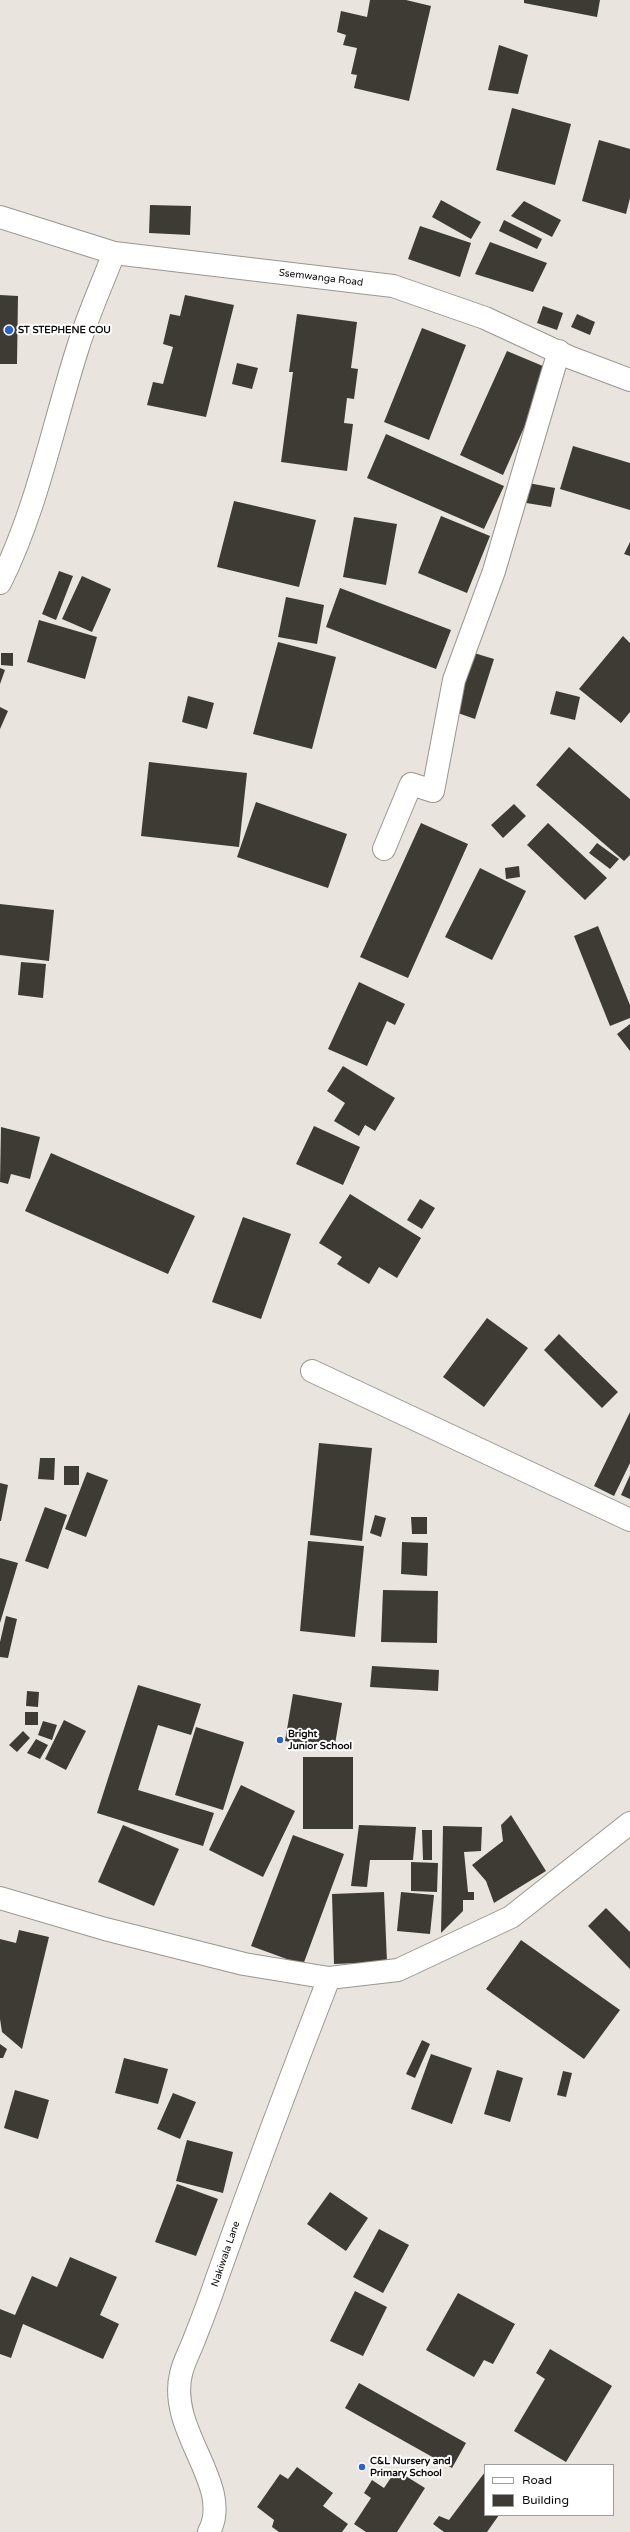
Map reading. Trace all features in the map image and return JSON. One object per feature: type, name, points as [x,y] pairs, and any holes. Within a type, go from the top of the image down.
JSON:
[{"type":"street","name":"Ssemwanga Road","points":[[0,217],[114,253],[393,286],[485,318],[560,350],[569,357],[630,380]]},
{"type":"street","points":[[0,583],[12,560],[43,464],[78,346],[114,253]]},
{"type":"street","points":[[384,849],[411,784],[433,792],[454,680],[494,571],[560,350]]},
{"type":"street","points":[[312,1370],[630,1520]]},
{"type":"street","points":[[0,1898],[104,1929],[244,1964],[329,1978],[398,1970],[511,1917],[630,1823]]},
{"type":"street","name":"Nakiwala Lane","points":[[209,2532],[216,2506],[210,2484],[184,2426],[179,2397],[180,2374],[206,2312],[262,2149],[329,1978]]},
{"type":"building","points":[[370,0],[406,0],[431,6],[409,101],[354,88],[357,75],[351,74],[357,48],[343,45],[346,35],[337,32],[341,11],[367,17]]},
{"type":"building","points":[[524,0],[600,0],[597,17],[524,3]]},
{"type":"building","points":[[499,45],[528,55],[518,94],[488,90]]},
{"type":"building","points":[[512,108],[571,124],[555,185],[496,170]]},
{"type":"building","points":[[599,140],[630,149],[630,198],[626,214],[582,201]]},
{"type":"building","points":[[441,200],[481,222],[471,239],[432,217]]},
{"type":"building","points":[[524,201],[561,220],[552,237],[511,216]]},
{"type":"building","points":[[150,205],[191,206],[190,235],[149,233]]},
{"type":"building","points":[[504,220],[542,239],[537,249],[499,231]]},
{"type":"building","points":[[420,226],[471,243],[460,277],[408,259]]},
{"type":"building","points":[[490,242],[547,263],[533,292],[475,274]]},
{"type":"building","name":"ST STEPHENE COU","points":[[0,295],[18,296],[17,364],[0,364]]},
{"type":"building","points":[[185,295],[234,305],[206,417],[147,405],[153,382],[163,384],[173,347],[163,344],[170,314],[180,316]]},
{"type":"building","points":[[543,306],[563,313],[557,330],[537,323]]},
{"type":"building","points":[[297,314],[357,322],[351,368],[358,369],[354,399],[347,398],[344,423],[353,424],[347,471],[281,462],[293,372],[289,372]]},
{"type":"building","points":[[577,314],[595,322],[590,335],[571,327]]},
{"type":"building","points":[[422,328],[466,345],[429,440],[384,422]]},
{"type":"building","points":[[507,351],[550,369],[503,475],[460,455]]},
{"type":"building","points":[[237,363],[258,368],[252,389],[232,384]]},
{"type":"building","points":[[386,434],[504,486],[484,529],[367,478]]},
{"type":"building","points":[[573,446],[630,463],[630,510],[560,489]]},
{"type":"building","points":[[523,482],[555,488],[551,507],[520,502]]},
{"type":"building","points":[[234,501],[316,520],[299,587],[217,567]]},
{"type":"building","points":[[441,516],[490,536],[467,593],[418,573]]},
{"type":"building","points":[[354,517],[397,524],[386,585],[343,577]]},
{"type":"building","points":[[630,542],[630,556],[624,554]]},
{"type":"building","points":[[59,571],[73,576],[56,620],[42,614]]},
{"type":"building","points":[[82,576],[111,589],[92,632],[62,619]]},
{"type":"building","points":[[340,588],[451,630],[436,669],[326,627]]},
{"type":"building","points":[[286,597],[324,605],[317,644],[278,637]]},
{"type":"building","points":[[39,620],[97,637],[85,679],[27,662]]},
{"type":"building","points":[[623,636],[630,643],[630,712],[621,723],[579,689]]},
{"type":"building","points":[[278,642],[336,657],[312,749],[253,734]]},
{"type":"building","points":[[1,653],[13,653],[13,666],[1,665]]},
{"type":"building","points":[[474,653],[494,659],[475,719],[455,712]]},
{"type":"building","points":[[0,668],[5,670],[0,684]]},
{"type":"building","points":[[556,691],[580,697],[575,720],[550,714]]},
{"type":"building","points":[[188,696],[214,703],[207,729],[182,722]]},
{"type":"building","points":[[0,707],[8,711],[0,729]]},
{"type":"building","points":[[569,747],[630,799],[630,855],[624,861],[536,785]]},
{"type":"building","points":[[149,762],[247,773],[239,847],[141,836]]},
{"type":"building","points":[[256,802],[347,834],[328,888],[237,857]]},
{"type":"building","points":[[514,804],[526,816],[503,838],[491,825]]},
{"type":"building","points":[[421,823],[468,844],[408,978],[360,957]]},
{"type":"building","points":[[548,823],[607,878],[585,900],[527,845]]},
{"type":"building","points":[[597,843],[619,859],[610,869],[589,853]]},
{"type":"building","points":[[519,866],[520,877],[506,879],[505,868]]},
{"type":"building","points":[[480,868],[526,891],[492,960],[445,937]]},
{"type":"building","points":[[0,904],[54,910],[49,961],[0,955]]},
{"type":"building","points":[[598,926],[630,1005],[630,1018],[610,1026],[574,936]]},
{"type":"building","points":[[21,962],[46,964],[43,998],[18,995]]},
{"type":"building","points":[[359,982],[405,1004],[395,1025],[387,1021],[367,1066],[328,1049]]},
{"type":"building","points":[[630,1024],[630,1051],[617,1034]]},
{"type":"building","points":[[343,1066],[395,1098],[375,1131],[365,1125],[359,1136],[334,1121],[345,1103],[327,1091]]},
{"type":"building","points":[[314,1126],[360,1147],[343,1185],[296,1164]]},
{"type":"building","points":[[1,1127],[40,1137],[30,1179],[11,1174],[8,1184],[0,1182]]},
{"type":"building","points":[[51,1153],[195,1216],[168,1274],[25,1211]]},
{"type":"building","points":[[350,1194],[421,1238],[397,1278],[379,1267],[369,1284],[337,1264],[342,1257],[319,1243]]},
{"type":"building","points":[[420,1199],[435,1208],[422,1229],[407,1220]]},
{"type":"building","points":[[243,1217],[291,1234],[261,1319],[212,1302]]},
{"type":"building","points":[[487,1318],[528,1348],[484,1407],[443,1377]]},
{"type":"building","points":[[559,1334],[618,1392],[602,1408],[544,1350]]},
{"type":"building","points":[[630,1412],[630,1463],[614,1496],[594,1486]]},
{"type":"building","points":[[319,1443],[372,1448],[362,1541],[310,1535]]},
{"type":"building","points":[[40,1458],[55,1458],[54,1480],[38,1479]]},
{"type":"building","points":[[64,1466],[79,1466],[79,1485],[64,1485]]},
{"type":"building","points":[[87,1472],[108,1480],[86,1537],[65,1529]]},
{"type":"building","points":[[630,1475],[630,1499],[621,1495]]},
{"type":"building","points":[[0,1483],[8,1485],[1,1521],[0,1521]]},
{"type":"building","points":[[45,1507],[67,1515],[48,1569],[25,1561]]},
{"type":"building","points":[[375,1515],[386,1518],[381,1537],[370,1533]]},
{"type":"building","points":[[411,1517],[427,1517],[427,1534],[412,1534]]},
{"type":"building","points":[[308,1541],[364,1546],[355,1637],[300,1631]]},
{"type":"building","points":[[402,1542],[428,1543],[427,1576],[401,1574]]},
{"type":"building","points":[[0,1558],[18,1563],[0,1623]]},
{"type":"building","points":[[383,1590],[438,1591],[437,1643],[381,1642]]},
{"type":"building","points":[[6,1616],[17,1619],[8,1658],[0,1657],[0,1642]]},
{"type":"building","points":[[372,1666],[439,1670],[438,1691],[370,1687]]},
{"type":"building","points":[[138,1685],[201,1704],[191,1735],[158,1725],[138,1790],[214,1813],[203,1846],[97,1813]]},
{"type":"building","points":[[27,1691],[39,1692],[38,1707],[26,1706]]},
{"type":"building","points":[[293,1694],[342,1703],[334,1750],[285,1741]]},
{"type":"building","points":[[25,1712],[38,1712],[38,1725],[25,1725]]},
{"type":"building","points":[[64,1720],[86,1731],[66,1770],[45,1759]]},
{"type":"building","points":[[43,1721],[57,1725],[52,1740],[38,1735]]},
{"type":"building","points":[[196,1727],[244,1742],[223,1810],[175,1795]]},
{"type":"building","points":[[23,1731],[30,1738],[17,1752],[9,1745]]},
{"type":"building","points":[[36,1739],[48,1745],[40,1759],[27,1753]]},
{"type":"building","points":[[303,1757],[353,1757],[353,1829],[303,1829]]},
{"type":"building","points":[[241,1785],[295,1811],[263,1877],[209,1850]]},
{"type":"building","points":[[511,1815],[546,1871],[494,1903],[486,1881],[472,1865],[503,1841],[501,1825]]},
{"type":"building","points":[[123,1825],[179,1849],[154,1906],[98,1882]]},
{"type":"building","points":[[359,1825],[416,1827],[413,1860],[370,1860],[367,1887],[351,1886]]},
{"type":"building","points":[[443,1826],[482,1827],[481,1851],[464,1852],[468,1892],[474,1892],[474,1900],[463,1900],[463,1911],[441,1933]]},
{"type":"building","points":[[422,1830],[432,1830],[432,1860],[423,1860]]},
{"type":"building","points":[[293,1835],[344,1854],[303,1965],[251,1946]]},
{"type":"building","points":[[411,1862],[438,1863],[437,1892],[411,1891]]},
{"type":"building","points":[[384,1892],[387,1962],[334,1964],[332,1894]]},
{"type":"building","points":[[401,1892],[434,1895],[430,1934],[397,1931]]},
{"type":"building","points":[[606,1908],[630,1932],[630,1969],[588,1926]]},
{"type":"building","points":[[19,1930],[49,1937],[22,2049],[2,2032],[0,2019],[0,1939],[16,1943]]},
{"type":"building","points":[[521,1940],[620,2010],[584,2059],[486,1989]]},
{"type":"building","points":[[422,2040],[430,2044],[415,2078],[406,2074]]},
{"type":"building","points":[[0,2044],[7,2049],[3,2058],[0,2058]]},
{"type":"building","points":[[431,2054],[472,2068],[452,2124],[411,2109]]},
{"type":"building","points":[[124,2058],[168,2069],[158,2104],[115,2093]]},
{"type":"building","points":[[497,2070],[523,2078],[510,2122],[484,2114]]},
{"type":"building","points":[[563,2071],[572,2073],[566,2097],[557,2095]]},
{"type":"building","points":[[15,2090],[49,2100],[38,2139],[4,2128]]},
{"type":"building","points":[[173,2093],[196,2102],[180,2139],[157,2129]]},
{"type":"building","points":[[187,2140],[233,2152],[223,2193],[176,2181]]},
{"type":"building","points":[[177,2184],[218,2199],[196,2256],[155,2242]]},
{"type":"building","points":[[330,2192],[368,2218],[346,2251],[307,2224]]},
{"type":"building","points":[[379,2229],[409,2245],[383,2293],[353,2277]]},
{"type":"building","points":[[70,2257],[117,2277],[100,2315],[119,2324],[103,2359],[23,2324],[11,2358],[0,2354],[0,2309],[15,2315],[32,2276],[57,2287]]},
{"type":"building","points":[[355,2291],[387,2307],[363,2356],[330,2341]]},
{"type":"building","points":[[458,2293],[515,2324],[493,2364],[484,2360],[474,2377],[426,2350]]},
{"type":"building","points":[[550,2349],[612,2386],[566,2462],[514,2431],[545,2379],[536,2373]]},
{"type":"building","points":[[359,2383],[466,2443],[452,2468],[345,2408]]},
{"type":"building","points":[[297,2467],[333,2493],[323,2506],[348,2524],[342,2532],[279,2532],[272,2527],[274,2520],[257,2507],[280,2474],[288,2479]]},
{"type":"building","points":[[396,2470],[425,2488],[397,2532],[366,2532],[354,2524],[371,2498],[364,2493],[372,2480],[384,2488]]},
{"type":"building","points":[[484,2473],[484,2516],[498,2516],[487,2532],[444,2532],[433,2524],[439,2516],[449,2520]]},
{"type":"place","name":"ST STEPHENE COU","points":[[9,330]]},
{"type":"place","name":"Bright Junior School","points":[[280,1740]]},
{"type":"place","name":"C&L Nursery and Primary School","points":[[362,2467]]}]
